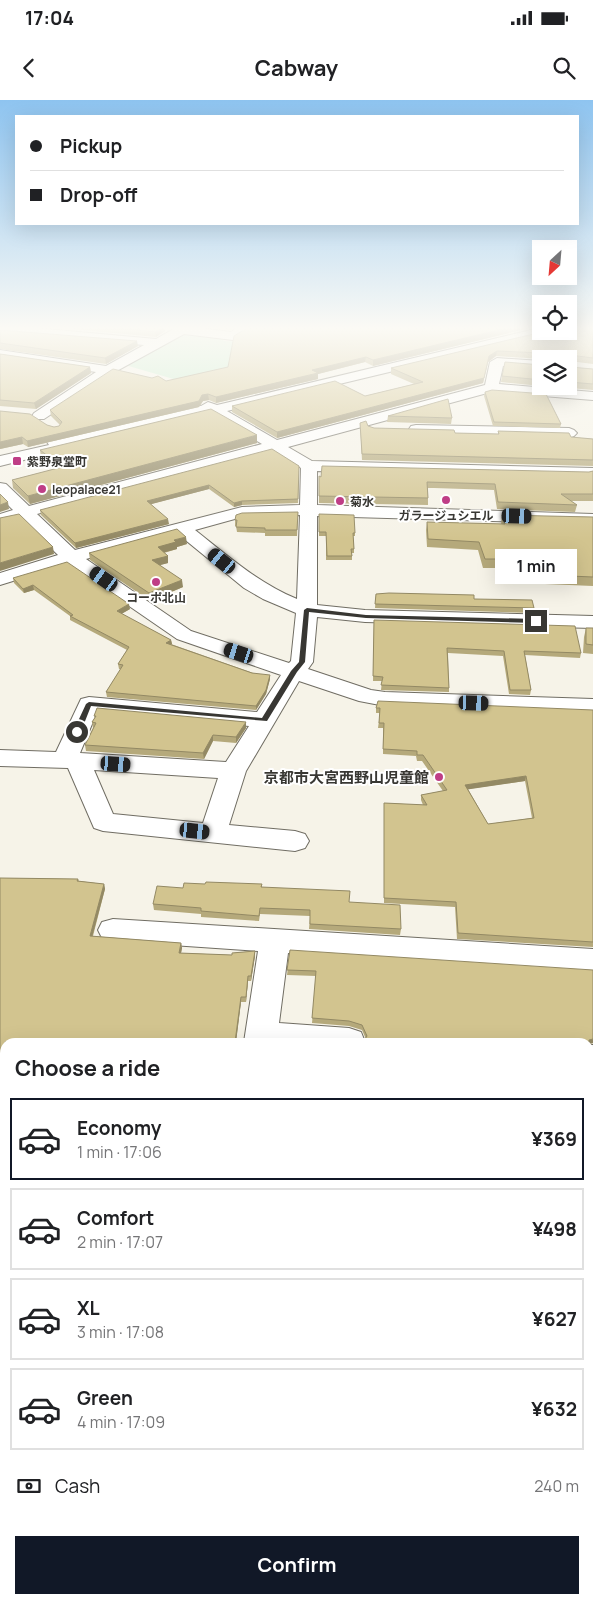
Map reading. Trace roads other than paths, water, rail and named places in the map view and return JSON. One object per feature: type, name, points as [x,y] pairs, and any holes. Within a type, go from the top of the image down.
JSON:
[{"type":"street","points":[[62,398],[35,415],[72,441]]},
{"type":"street","points":[[0,461],[72,441],[252,398]]},
{"type":"street","points":[[0,519],[452,398]]},
{"type":"street","points":[[211,408],[309,466],[590,477],[560,413],[518,398]]},
{"type":"street","points":[[341,428],[396,429],[560,413],[589,398]]},
{"type":"street","points":[[0,455],[72,441]]},
{"type":"street","points":[[214,833],[233,772],[294,671],[302,662],[307,610],[309,466]]},
{"type":"street","points":[[0,488],[71,557],[184,635],[384,700],[593,706]]},
{"type":"street","points":[[1,577],[180,527],[242,512],[308,510],[593,519]]},
{"type":"street","points":[[180,527],[251,584],[270,595],[307,610],[366,616],[593,622]]},
{"type":"street","points":[[264,720],[89,704],[71,761],[104,822],[295,841]]},
{"type":"street","points":[[0,758],[233,772]]},
{"type":"street","points":[[113,930],[593,961]]},
{"type":"street","points":[[261,1038],[275,941]]},
{"type":"place","name":"紫野泉堂町","points":[[17,461]]},
{"type":"place","name":"leopalace21","points":[[42,489]]},
{"type":"place","name":"ガラージュシエル","points":[[446,500]]},
{"type":"place","name":"菊水","points":[[340,501]]},
{"type":"place","name":"コーポ北山","points":[[156,582]]},
{"type":"place","name":"京都市大宮西野山児童館","points":[[439,777]]}]
